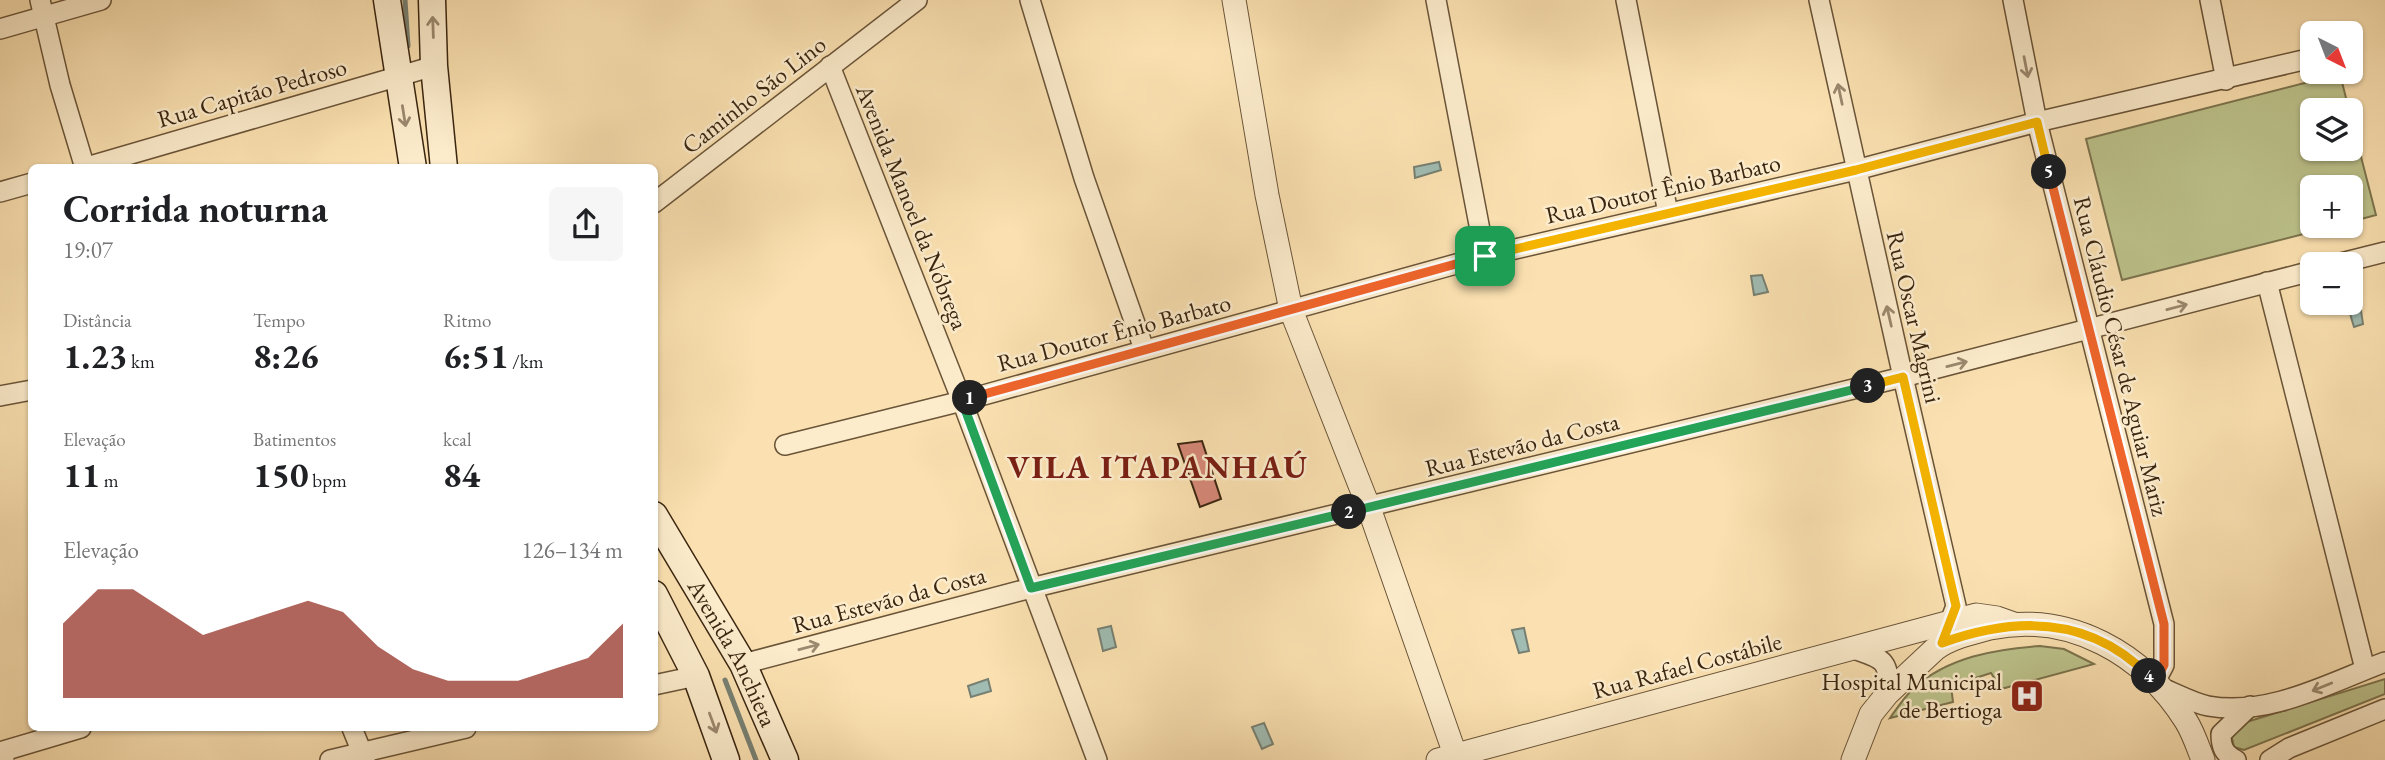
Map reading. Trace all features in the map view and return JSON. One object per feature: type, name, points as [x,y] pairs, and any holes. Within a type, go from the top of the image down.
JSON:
[{"type":"main road","points":[[387,0],[411,164]]},
{"type":"main road","points":[[432,0],[434,66],[444,164]]},
{"type":"main road","name":"Avenida Anchieta","points":[[658,521],[743,664],[785,760]]},
{"type":"main road","name":"Avenida Anchieta","points":[[658,602],[695,676],[726,760]]},
{"type":"street","points":[[0,29],[43,8],[101,0]]},
{"type":"street","name":"Caminho São Lino","points":[[658,200],[917,0]]},
{"type":"street","points":[[1030,0],[1084,178],[1144,349]]},
{"type":"street","points":[[1234,0],[1266,195],[1291,310],[1368,508],[1450,759]]},
{"type":"street","points":[[1436,0],[1485,256]]},
{"type":"street","points":[[1626,0],[1668,213]]},
{"type":"street","name":"Rua Oscar Magrini","points":[[1819,0],[1956,606],[1946,633]]},
{"type":"street","name":"Rua Cláudio César de Aguiar Mariz","points":[[2013,0],[2037,122],[2164,624],[2164,665],[2159,685]]},
{"type":"street","points":[[2210,0],[2226,80]]},
{"type":"street","points":[[43,8],[60,85],[83,164]]},
{"type":"street","name":"Rua Doutor Ênio Barbato","points":[[785,445],[962,401],[1485,256],[1856,170],[2037,122],[2300,61]]},
{"type":"street","name":"Rua Capitão Pedroso","points":[[98,164],[434,66]]},
{"type":"street","name":"Avenida Manoel da Nóbrega","points":[[830,66],[962,401],[1097,760]]},
{"type":"street","points":[[0,192],[28,184]]},
{"type":"street","points":[[2363,258],[2385,252]]},
{"type":"street","name":"Rua Estevão da Costa","points":[[743,664],[1031,588],[2089,331],[2300,274]]},
{"type":"street","points":[[2267,282],[2365,669]]},
{"type":"street","points":[[0,396],[28,391]]},
{"type":"street","name":"Rua Rafael Costábile","points":[[1450,759],[1851,648],[1946,633],[1976,615],[2014,624],[2036,625],[2087,635],[2119,650],[2159,685],[2187,722],[2203,760]]},
{"type":"street","points":[[1853,760],[1871,714],[1946,633]]},
{"type":"street","points":[[1851,648],[1885,664],[1889,674],[1888,693]]},
{"type":"street","points":[[2159,685],[2206,705],[2250,706],[2306,693],[2385,662]]},
{"type":"street","points":[[658,684],[695,676]]},
{"type":"street","points":[[2236,760],[2221,746],[2221,734],[2250,706]]},
{"type":"street","points":[[2244,760],[2271,759],[2289,748],[2384,716]]},
{"type":"street","points":[[2,760],[0,753],[71,731]]},
{"type":"street","points":[[353,731],[363,756]]},
{"type":"street","points":[[330,760],[363,756],[455,731]]},
{"type":"green space","points":[[2301,84],[2342,84],[2346,98],[2300,98],[2300,161],[2362,161],[2376,215],[2363,218],[2363,175],[2300,175],[2300,235],[2122,280],[2086,139]]},
{"type":"green space","points":[[2040,646],[2064,649],[2094,664],[2001,689],[1991,673],[1951,686],[1953,702],[1890,718],[1914,688],[1942,669],[1990,652]]},
{"type":"green space","points":[[2385,679],[2385,694],[2244,750],[2234,747],[2231,734],[2240,724]]},
{"type":"water","points":[[1439,162],[1441,170],[1415,178],[1414,167]]},
{"type":"water","points":[[1762,275],[1768,292],[1754,295],[1751,276]]},
{"type":"water","points":[[2350,315],[2362,315],[2363,324],[2354,327]]},
{"type":"water","points":[[1111,626],[1116,647],[1103,651],[1098,629]]},
{"type":"water","points":[[1524,628],[1529,651],[1519,653],[1512,630]]},
{"type":"water","points":[[988,679],[991,691],[971,697],[968,686]]},
{"type":"water","points":[[1264,723],[1273,744],[1262,749],[1252,727]]},
{"type":"building","points":[[1202,441],[1221,499],[1200,507],[1178,444]]},
{"type":"waterway","points":[[405,0],[408,46]]},
{"type":"waterway","points":[[725,680],[756,760]]},
{"type":"place","name":"Hospital Municipal de Bertioga","points":[[2027,696]]},
{"type":"district","name":"VILA ITAPANHAÚ","points":[[1158,467]]},
{"type":"route","points":[[2037,122],[2164,624],[2164,665],[2155,682],[2138,664],[2119,650],[2071,630],[2014,624],[1970,633],[1942,643],[1956,606],[1903,377],[1031,588],[962,401],[1485,256],[1856,170],[2037,122]]}]
